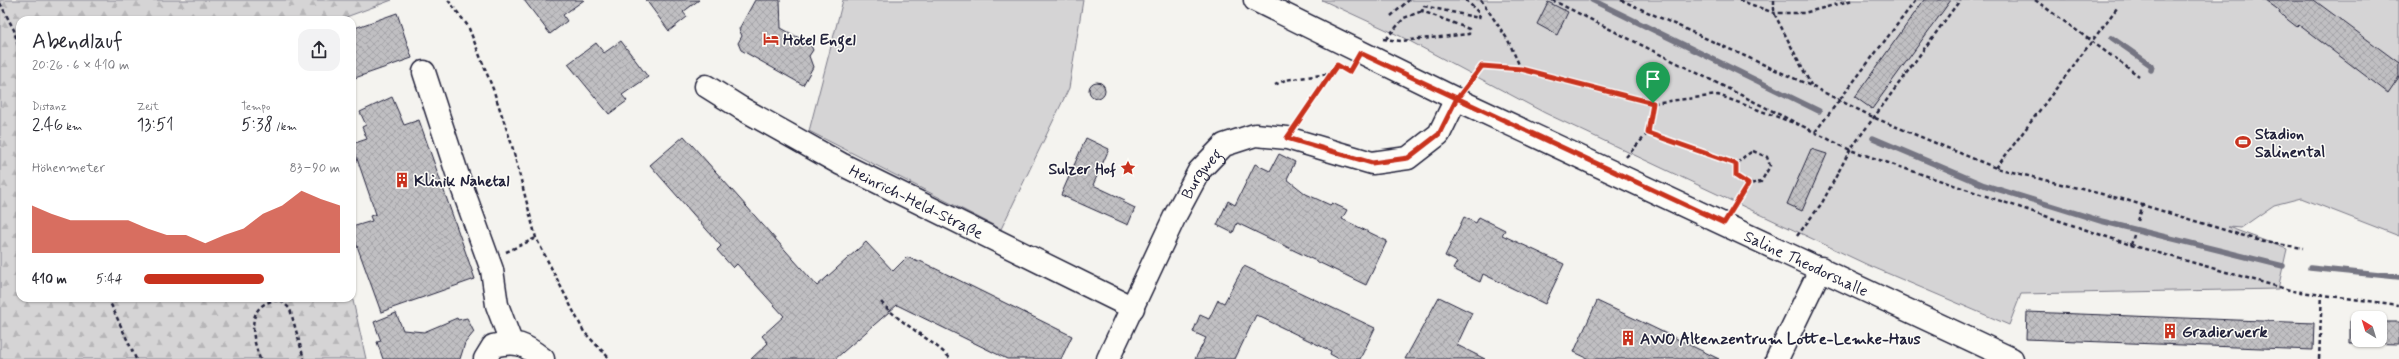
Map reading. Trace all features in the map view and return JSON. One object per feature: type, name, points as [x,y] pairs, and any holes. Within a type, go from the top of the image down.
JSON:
[{"type":"street","name":"Saline Theodorshalle","points":[[1255,0],[1456,100],[1821,268],[2012,359]]},
{"type":"street","points":[[424,72],[458,176],[488,260],[495,283],[497,306],[511,342]]},
{"type":"street","name":"Heinrich-Held-Straße","points":[[706,86],[741,108],[841,164],[1133,308]]},
{"type":"street","name":"Burgweg","points":[[1108,359],[1133,308],[1174,216],[1198,171],[1224,145],[1255,136],[1287,138],[1372,163],[1408,158],[1439,134],[1456,100]]},
{"type":"street","points":[[1777,359],[1821,268]]},
{"type":"street","points":[[485,359],[493,346],[511,342],[526,346],[543,359]]},
{"type":"path","points":[[448,0],[468,26],[493,89],[511,142],[536,238],[584,332],[610,359]]},
{"type":"path","points":[[1391,16],[1409,0]]},
{"type":"path","points":[[1386,39],[1404,18],[1422,11],[1424,6],[1479,18],[1480,14],[1466,0]]},
{"type":"path","points":[[1481,0],[1508,40],[1521,69]]},
{"type":"path","points":[[1552,0],[1850,150],[2131,245],[2293,291],[2322,293],[2399,305]]},
{"type":"path","points":[[1621,0],[1811,86],[1875,118],[1996,168],[2143,205],[2264,242],[2303,248]]},
{"type":"path","points":[[1739,0],[1774,13],[1804,13],[1853,0]]},
{"type":"path","points":[[1774,0],[1774,13],[1811,86]]},
{"type":"path","points":[[1815,132],[1916,0]]},
{"type":"path","points":[[1805,225],[1822,203],[1850,150],[1875,118],[1960,0]]},
{"type":"path","points":[[2035,0],[2139,76]]},
{"type":"path","points":[[0,3],[14,30],[16,38]]},
{"type":"path","points":[[1996,168],[2117,8]]},
{"type":"path","points":[[1380,39],[1401,41],[1469,34],[1469,29],[1422,11]]},
{"type":"path","points":[[1287,138],[1330,73],[1337,65],[1349,72],[1360,53]]},
{"type":"path","points":[[1456,100],[1482,66],[1521,69],[1653,103],[1718,95],[1815,132]]},
{"type":"path","points":[[1274,85],[1285,80],[1330,73]]},
{"type":"path","points":[[1612,172],[1648,133],[1653,103]]},
{"type":"path","points":[[1648,133],[1736,164]]},
{"type":"path","points":[[1753,151],[1767,157],[1770,166],[1761,182],[1748,184],[1736,176],[1736,164],[1744,156],[1753,151]]},
{"type":"path","points":[[1724,223],[1748,184]]},
{"type":"path","points":[[2138,221],[2143,205]]},
{"type":"path","points":[[2131,245],[2134,235]]},
{"type":"path","points":[[488,260],[536,238]]},
{"type":"path","points":[[2319,359],[2322,293]]},
{"type":"path","points":[[110,302],[136,359]]},
{"type":"path","points":[[260,359],[252,330],[253,318],[261,306],[270,302]]},
{"type":"path","points":[[283,302],[290,309],[304,359]]},
{"type":"path","points":[[881,302],[895,317],[914,329],[952,359]]},
{"type":"green space","points":[[0,0],[392,0],[349,16],[16,16],[16,302],[353,302],[366,359],[0,359]]},
{"type":"green space","points":[[843,0],[1083,0],[1069,88],[1001,229],[809,131]]},
{"type":"green space","points":[[1322,0],[2399,0],[2399,236],[2301,198],[2274,205],[2241,228],[2228,227],[2287,249],[2278,289],[2021,294],[2009,325],[1868,265],[1545,113],[1400,36]]},
{"type":"building","points":[[524,0],[584,0],[563,15],[567,21],[550,34]]},
{"type":"building","points":[[646,0],[699,0],[683,12],[687,17],[669,31]]},
{"type":"building","name":"Hotel Engel","points":[[755,0],[780,0],[781,28],[810,44],[813,50],[809,56],[813,67],[803,85],[741,50],[738,43],[742,36],[739,29]]},
{"type":"building","points":[[1924,0],[1951,0],[1872,109],[1855,97]]},
{"type":"building","points":[[2265,0],[2314,0],[2399,63],[2399,77],[2388,93],[2299,25],[2297,27],[2279,13],[2280,11]]},
{"type":"building","points":[[1548,2],[1568,12],[1557,35],[1537,24]]},
{"type":"building","points":[[397,13],[412,58],[356,78],[356,28]]},
{"type":"building","points":[[621,41],[648,77],[622,95],[627,101],[609,114],[568,64],[596,43],[604,53]]},
{"type":"building","points":[[1094,82],[1100,82],[1105,87],[1103,96],[1100,98],[1094,98],[1089,93],[1089,87]]},
{"type":"building","name":"Klinik Nahetal","points":[[392,97],[404,125],[419,120],[475,279],[381,312],[356,243],[356,226],[372,221],[370,216],[376,214],[356,156],[356,143],[367,139],[362,127],[366,125],[360,112]]},
{"type":"building","points":[[684,136],[817,286],[866,242],[893,271],[907,257],[918,262],[918,260],[1072,336],[1061,359],[1007,359],[897,305],[835,359],[751,359],[768,343],[762,336],[784,316],[737,264],[733,268],[717,250],[721,246],[650,165]]},
{"type":"building","points":[[1086,138],[1109,149],[1093,185],[1125,200],[1123,202],[1135,208],[1128,225],[1061,195]]},
{"type":"building","points":[[1811,149],[1827,154],[1802,211],[1787,204]]},
{"type":"building","points":[[1279,154],[1295,162],[1287,179],[1306,194],[1330,205],[1332,203],[1347,210],[1342,219],[1387,241],[1366,285],[1237,223],[1233,233],[1217,225],[1228,201],[1235,205],[1255,164],[1270,171]]},
{"type":"building","points":[[1464,217],[1476,223],[1479,217],[1505,230],[1502,235],[1564,264],[1545,304],[1483,274],[1480,282],[1453,269],[1457,262],[1445,256]]},
{"type":"building","points":[[1244,266],[1375,328],[1360,359],[1339,359],[1330,354],[1331,351],[1256,315],[1235,359],[1195,359],[1206,338],[1193,332],[1200,315],[1209,319],[1218,300],[1224,303]]},
{"type":"building","points":[[1439,297],[1472,313],[1457,345],[1485,359],[1405,359]]},
{"type":"building","name":"AWO Altenzentrum Lotte-Lemke-Haus","points":[[1597,301],[1719,359],[1589,359],[1574,352]]},
{"type":"building","name":"Gradierwerk","points":[[2027,312],[2314,323],[2313,350],[2026,339]]},
{"type":"building","points":[[396,313],[403,330],[424,332],[457,318],[458,320],[467,318],[474,332],[465,343],[460,359],[383,359],[377,342],[381,341],[374,322]]},
{"type":"building","points":[[2350,321],[2351,321],[2351,343]]},
{"type":"building","points":[[2387,322],[2399,322],[2399,344],[2387,344]]},
{"type":"waterway","points":[[1592,0],[1819,111]]},
{"type":"waterway","points":[[2112,38],[2152,66],[2151,70]]},
{"type":"waterway","points":[[1873,138],[1984,185],[2101,221],[2283,266]]},
{"type":"waterway","points":[[2310,268],[2399,277]]},
{"type":"place","name":"Hotel Engel","points":[[771,39]]},
{"type":"place","name":"Stadion Salinental","points":[[2243,142]]},
{"type":"place","name":"Sulzer Hof","points":[[1128,168]]},
{"type":"place","name":"Klinik Nahetal","points":[[402,180]]},
{"type":"place","name":"Gradierwerk","points":[[2170,331]]},
{"type":"place","name":"AWO Altenzentrum Lotte-Lemke-Haus","points":[[1628,338]]},
{"type":"route","points":[[1653,103],[1521,69],[1482,66],[1456,100],[1439,134],[1408,158],[1372,163],[1287,138],[1330,73],[1337,65],[1349,72],[1360,53],[1456,100],[1724,223],[1748,184],[1736,176],[1736,164],[1648,133],[1653,103]]}]
